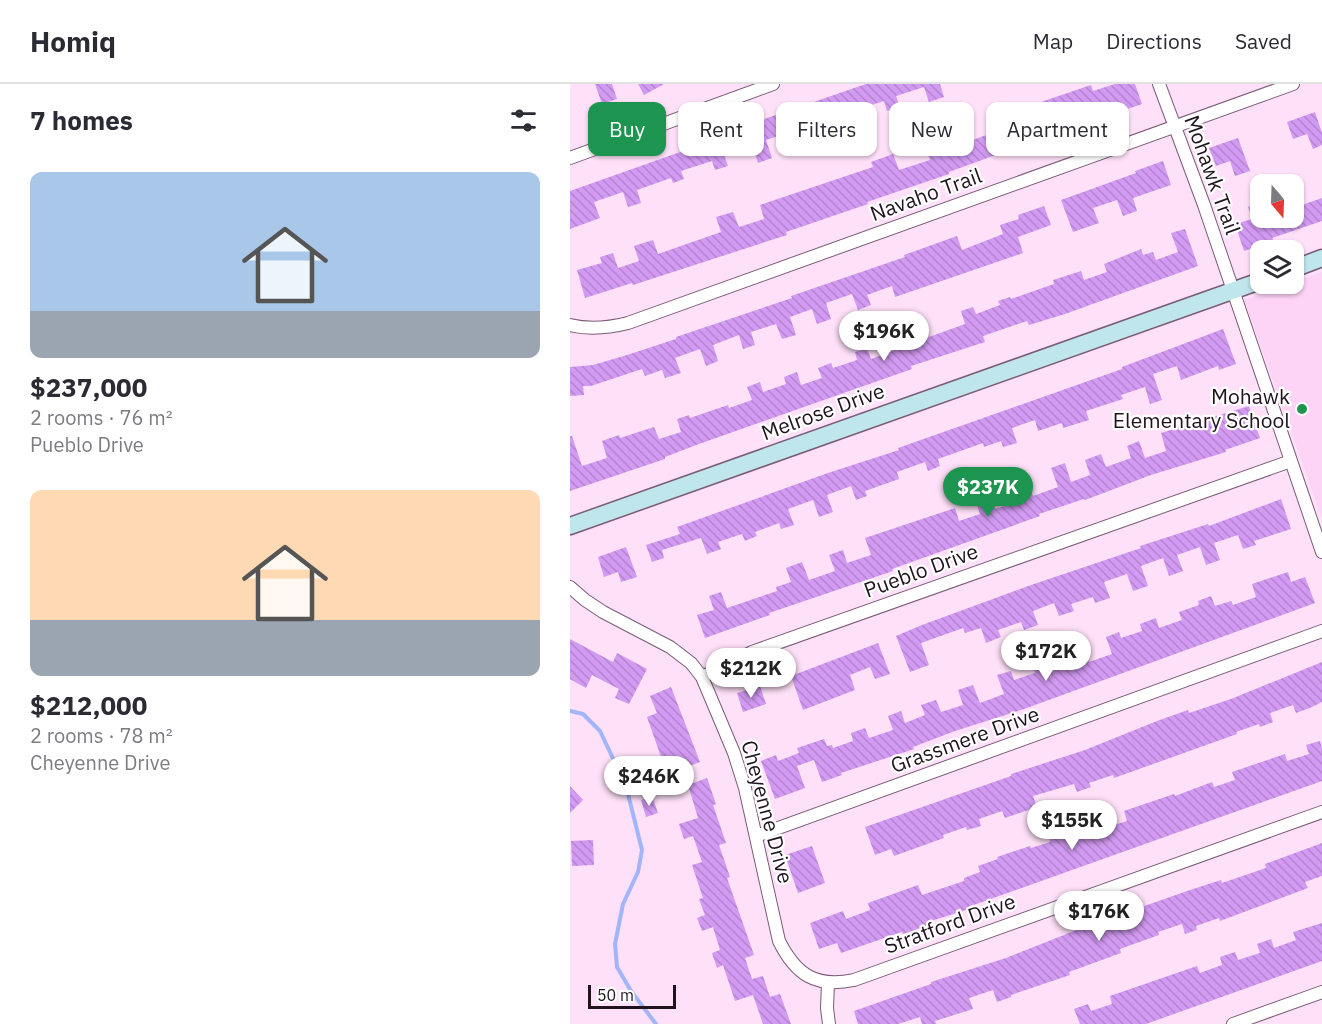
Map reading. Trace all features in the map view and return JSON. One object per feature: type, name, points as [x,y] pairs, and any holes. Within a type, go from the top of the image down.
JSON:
[{"type":"street","points":[[570,158],[773,84]]},
{"type":"street","name":"Mohawk Trail","points":[[1159,84],[1322,552]]},
{"type":"street","name":"Navaho Trail","points":[[570,325],[582,328],[606,328],[628,323],[1293,84]]},
{"type":"street","points":[[1304,264],[1322,258]]},
{"type":"street","name":"Melrose Drive","points":[[570,526],[1250,285]]},
{"type":"street","name":"Pueblo Drive","points":[[702,677],[752,652],[1291,461]]},
{"type":"street","name":"Cheyenne Drive","points":[[570,587],[603,612],[670,646],[691,663],[702,677],[734,753],[756,836],[779,941],[788,959],[799,971],[813,979],[828,983]]},
{"type":"street","name":"Grassmere Drive","points":[[756,836],[1322,631]]},
{"type":"street","name":"Stratford Drive","points":[[828,983],[854,980],[1322,812]]},
{"type":"street","points":[[828,983],[829,1024]]},
{"type":"street","points":[[1233,1024],[1322,992]]},
{"type":"shaded area","name":"Mohawk Elementary School","points":[[1322,272],[1322,518],[1244,300],[1261,294],[1304,294],[1304,278]]},
{"type":"building","points":[[595,84],[612,84],[617,99],[601,102]]},
{"type":"building","points":[[638,84],[664,84],[644,95]]},
{"type":"building","points":[[866,84],[940,84],[944,97],[929,102],[924,87],[896,96],[898,102],[889,102],[889,110],[887,111],[884,101],[877,103],[814,102]]},
{"type":"building","points":[[1115,84],[1135,84],[1142,104],[1129,108],[1129,102],[1041,102],[1091,85],[1093,91]]},
{"type":"building","points":[[1315,112],[1322,133],[1322,145],[1313,149],[1307,134],[1293,139],[1287,122]]},
{"type":"building","points":[[776,115],[776,137],[766,140],[772,158],[758,163],[756,156],[764,156],[764,119]]},
{"type":"building","points":[[986,135],[986,156],[993,156],[949,172],[949,174],[867,202],[868,204],[786,232],[787,235],[633,285],[632,283],[585,298],[577,270],[602,263],[600,257],[613,253],[618,268],[639,261],[634,246],[653,240],[658,254],[721,232],[716,217],[733,212],[739,227],[764,219],[760,205],[873,167],[871,162],[889,155],[894,156],[899,170],[930,160],[929,156],[974,156],[974,139]]},
{"type":"building","points":[[1238,138],[1250,171],[1235,176],[1230,161],[1216,166],[1209,148]]},
{"type":"building","points":[[678,153],[678,156],[724,156],[728,166],[715,170],[712,161],[681,171],[684,179],[673,183],[671,178],[637,190],[641,203],[628,207],[623,192],[594,202],[600,218],[570,229],[570,191]]},
{"type":"building","points":[[1163,161],[1171,185],[1133,198],[1137,211],[1123,216],[1117,200],[1093,208],[1099,223],[1073,232],[1061,200]]},
{"type":"building","points":[[1322,198],[1322,221],[1304,227],[1304,204]]},
{"type":"building","points":[[1044,206],[1051,225],[1018,237],[1023,253],[895,297],[892,286],[867,295],[871,305],[858,310],[852,294],[826,303],[831,319],[817,324],[812,309],[790,317],[796,335],[782,339],[776,324],[751,332],[755,345],[743,349],[739,335],[713,345],[718,361],[706,366],[700,349],[675,358],[681,373],[665,378],[662,370],[645,376],[642,369],[591,386],[583,386],[584,395],[570,396],[570,367],[593,365],[676,339],[676,337],[792,298],[791,296],[905,257],[904,255],[957,236],[962,250],[1003,234],[1000,225],[1019,219],[1018,215]]},
{"type":"building","points":[[1250,220],[1250,228],[1301,228],[1272,238],[1273,240],[1250,240],[1250,249],[1244,251],[1235,224]]},
{"type":"building","points":[[1185,229],[1198,266],[1065,314],[1029,325],[1027,321],[983,336],[985,342],[911,366],[912,369],[570,491],[570,436],[572,436],[582,466],[607,458],[602,441],[654,427],[659,439],[681,432],[677,419],[689,415],[690,418],[728,405],[729,408],[752,400],[747,387],[760,382],[763,392],[786,384],[784,377],[797,372],[801,385],[822,378],[818,368],[831,363],[833,368],[857,360],[855,352],[867,348],[871,359],[893,351],[890,342],[902,338],[904,346],[965,324],[961,311],[973,307],[976,314],[1000,305],[998,301],[1010,297],[1011,299],[1054,284],[1053,280],[1081,271],[1084,280],[1107,272],[1104,264],[1141,249],[1143,255],[1153,252],[1156,260],[1178,252],[1171,233]]},
{"type":"building","points":[[1223,329],[1236,364],[1219,370],[1218,366],[1181,380],[1177,366],[1153,374],[1162,400],[1150,404],[1145,387],[1121,395],[1123,399],[1086,411],[1089,420],[1063,428],[1062,423],[1038,431],[1035,420],[1012,428],[1017,443],[1003,447],[1001,441],[984,447],[983,443],[938,459],[940,466],[928,471],[925,462],[897,472],[899,479],[865,491],[867,496],[856,500],[851,486],[827,495],[833,512],[819,517],[813,500],[788,509],[794,525],[781,529],[779,523],[755,532],[757,536],[745,541],[742,534],[718,542],[721,549],[707,554],[701,538],[662,550],[664,558],[652,562],[646,545],[680,534],[677,527],[899,450],[898,448],[1122,369],[1122,367]]},
{"type":"building","points":[[1249,406],[1260,438],[1225,450],[1226,452],[1039,514],[1040,516],[892,569],[893,571],[769,613],[770,615],[705,638],[697,615],[714,610],[709,596],[721,592],[727,608],[777,591],[776,587],[791,582],[786,568],[802,562],[809,580],[835,571],[829,555],[843,550],[847,563],[871,555],[865,538],[955,508],[959,521],[980,514],[975,498],[989,493],[995,509],[1017,502],[1010,483],[1026,477],[1033,496],[1058,487],[1051,468],[1065,463],[1071,482],[1090,475],[1085,460],[1101,454],[1106,467],[1131,458],[1127,446],[1139,441],[1145,458],[1166,451],[1161,433]]},
{"type":"building","points":[[1281,499],[1291,529],[1254,541],[1256,545],[1243,549],[1238,535],[1214,543],[1220,560],[1206,565],[1200,547],[1177,555],[1183,571],[1169,576],[1163,558],[1141,566],[1148,586],[1133,591],[1127,574],[1104,582],[1110,598],[1095,603],[1093,597],[1071,604],[1074,611],[1059,616],[1054,603],[1033,611],[1038,625],[1024,630],[1021,622],[998,630],[1001,637],[986,643],[981,628],[965,633],[963,628],[921,643],[929,665],[910,672],[896,636],[1031,585],[1141,548],[1140,546],[1208,524],[1209,526]]},
{"type":"building","points":[[626,547],[637,577],[621,582],[618,572],[604,577],[598,557]]},
{"type":"building","points":[[1288,572],[1291,582],[1305,577],[1315,603],[1024,709],[955,731],[913,747],[914,749],[841,773],[842,775],[822,782],[814,760],[797,766],[805,788],[775,799],[761,761],[776,755],[778,761],[799,753],[797,748],[824,739],[827,746],[832,745],[833,748],[853,741],[851,733],[865,728],[869,738],[893,730],[888,716],[901,711],[905,723],[925,715],[921,705],[936,700],[941,712],[963,705],[958,690],[973,685],[980,703],[1004,694],[997,675],[1011,671],[1014,680],[1035,673],[1032,663],[1047,658],[1048,663],[1084,648],[1089,662],[1112,654],[1106,637],[1119,632],[1121,638],[1142,631],[1140,624],[1156,618],[1159,628],[1182,620],[1179,612],[1199,605],[1198,601],[1211,596],[1215,606],[1231,601],[1233,605],[1256,597],[1252,584]]},
{"type":"building","points":[[570,639],[613,662],[617,653],[647,669],[629,704],[615,698],[619,689],[592,675],[586,688],[570,679]]},
{"type":"building","points":[[878,643],[890,674],[875,679],[870,667],[850,675],[855,690],[803,710],[791,676]]},
{"type":"building","points":[[1322,662],[1322,702],[1310,708],[1296,713],[1293,705],[1270,713],[1273,722],[1260,727],[1259,724],[1114,778],[1113,775],[1089,783],[1091,787],[1077,792],[1074,784],[1033,796],[1037,807],[1005,818],[1002,811],[979,819],[981,826],[967,830],[966,827],[943,835],[944,838],[894,856],[891,849],[875,855],[865,827],[1085,750],[1188,710],[1189,713],[1231,699]]},
{"type":"building","points":[[760,686],[766,704],[743,712],[737,693]]},
{"type":"building","points":[[671,687],[700,762],[667,774],[647,717],[657,713],[650,696]]},
{"type":"building","points":[[1320,741],[1322,781],[968,907],[969,909],[931,921],[932,924],[903,934],[902,932],[841,953],[837,943],[819,949],[810,923],[843,911],[846,919],[870,910],[868,903],[918,885],[922,895],[964,881],[964,878],[980,872],[978,866],[998,859],[997,857],[1050,842],[1049,837],[1102,822],[1104,828],[1127,821],[1124,811],[1212,782],[1214,787],[1235,780],[1232,772],[1285,754],[1287,761],[1309,754],[1306,745]]},
{"type":"building","points":[[707,778],[716,804],[713,805],[726,843],[719,845],[730,877],[727,878],[754,955],[745,958],[752,979],[763,976],[770,997],[780,994],[791,1024],[763,1024],[753,995],[735,1001],[723,965],[717,968],[712,953],[720,950],[713,927],[702,931],[697,918],[705,915],[699,899],[703,898],[692,865],[702,862],[693,836],[684,839],[679,824],[698,818],[688,785]]},
{"type":"building","points":[[570,786],[583,800],[570,813]]},
{"type":"building","points":[[652,796],[658,813],[646,817],[641,800]]},
{"type":"building","points":[[593,840],[594,865],[572,866],[571,841]]},
{"type":"building","points":[[1322,843],[1322,876],[1305,882],[1308,888],[1220,921],[1219,918],[1196,926],[1197,930],[1185,934],[1182,924],[1158,932],[1159,935],[1120,949],[1121,953],[997,1002],[993,990],[969,998],[973,1009],[935,1021],[936,1024],[922,1024],[920,1017],[898,1024],[858,1024],[854,1011],[1190,890],[1221,880],[1222,883],[1266,868],[1265,864]]},
{"type":"building","points":[[812,846],[825,883],[798,893],[785,855]]},
{"type":"building","points":[[1322,923],[1322,961],[1146,1024],[1080,1024],[1074,1009],[1088,1004],[1091,1011],[1112,1004],[1110,996],[1197,966],[1200,973],[1222,965],[1220,957],[1235,952],[1238,960],[1260,953],[1257,944],[1271,939],[1274,948],[1296,940],[1293,932]]},
{"type":"waterway","points":[[570,711],[583,714],[600,731],[626,786],[642,850],[638,872],[623,904],[615,944],[617,967],[631,991],[656,1024]]},
{"type":"place","name":"Mohawk Elementary School","points":[[1302,409]]}]
